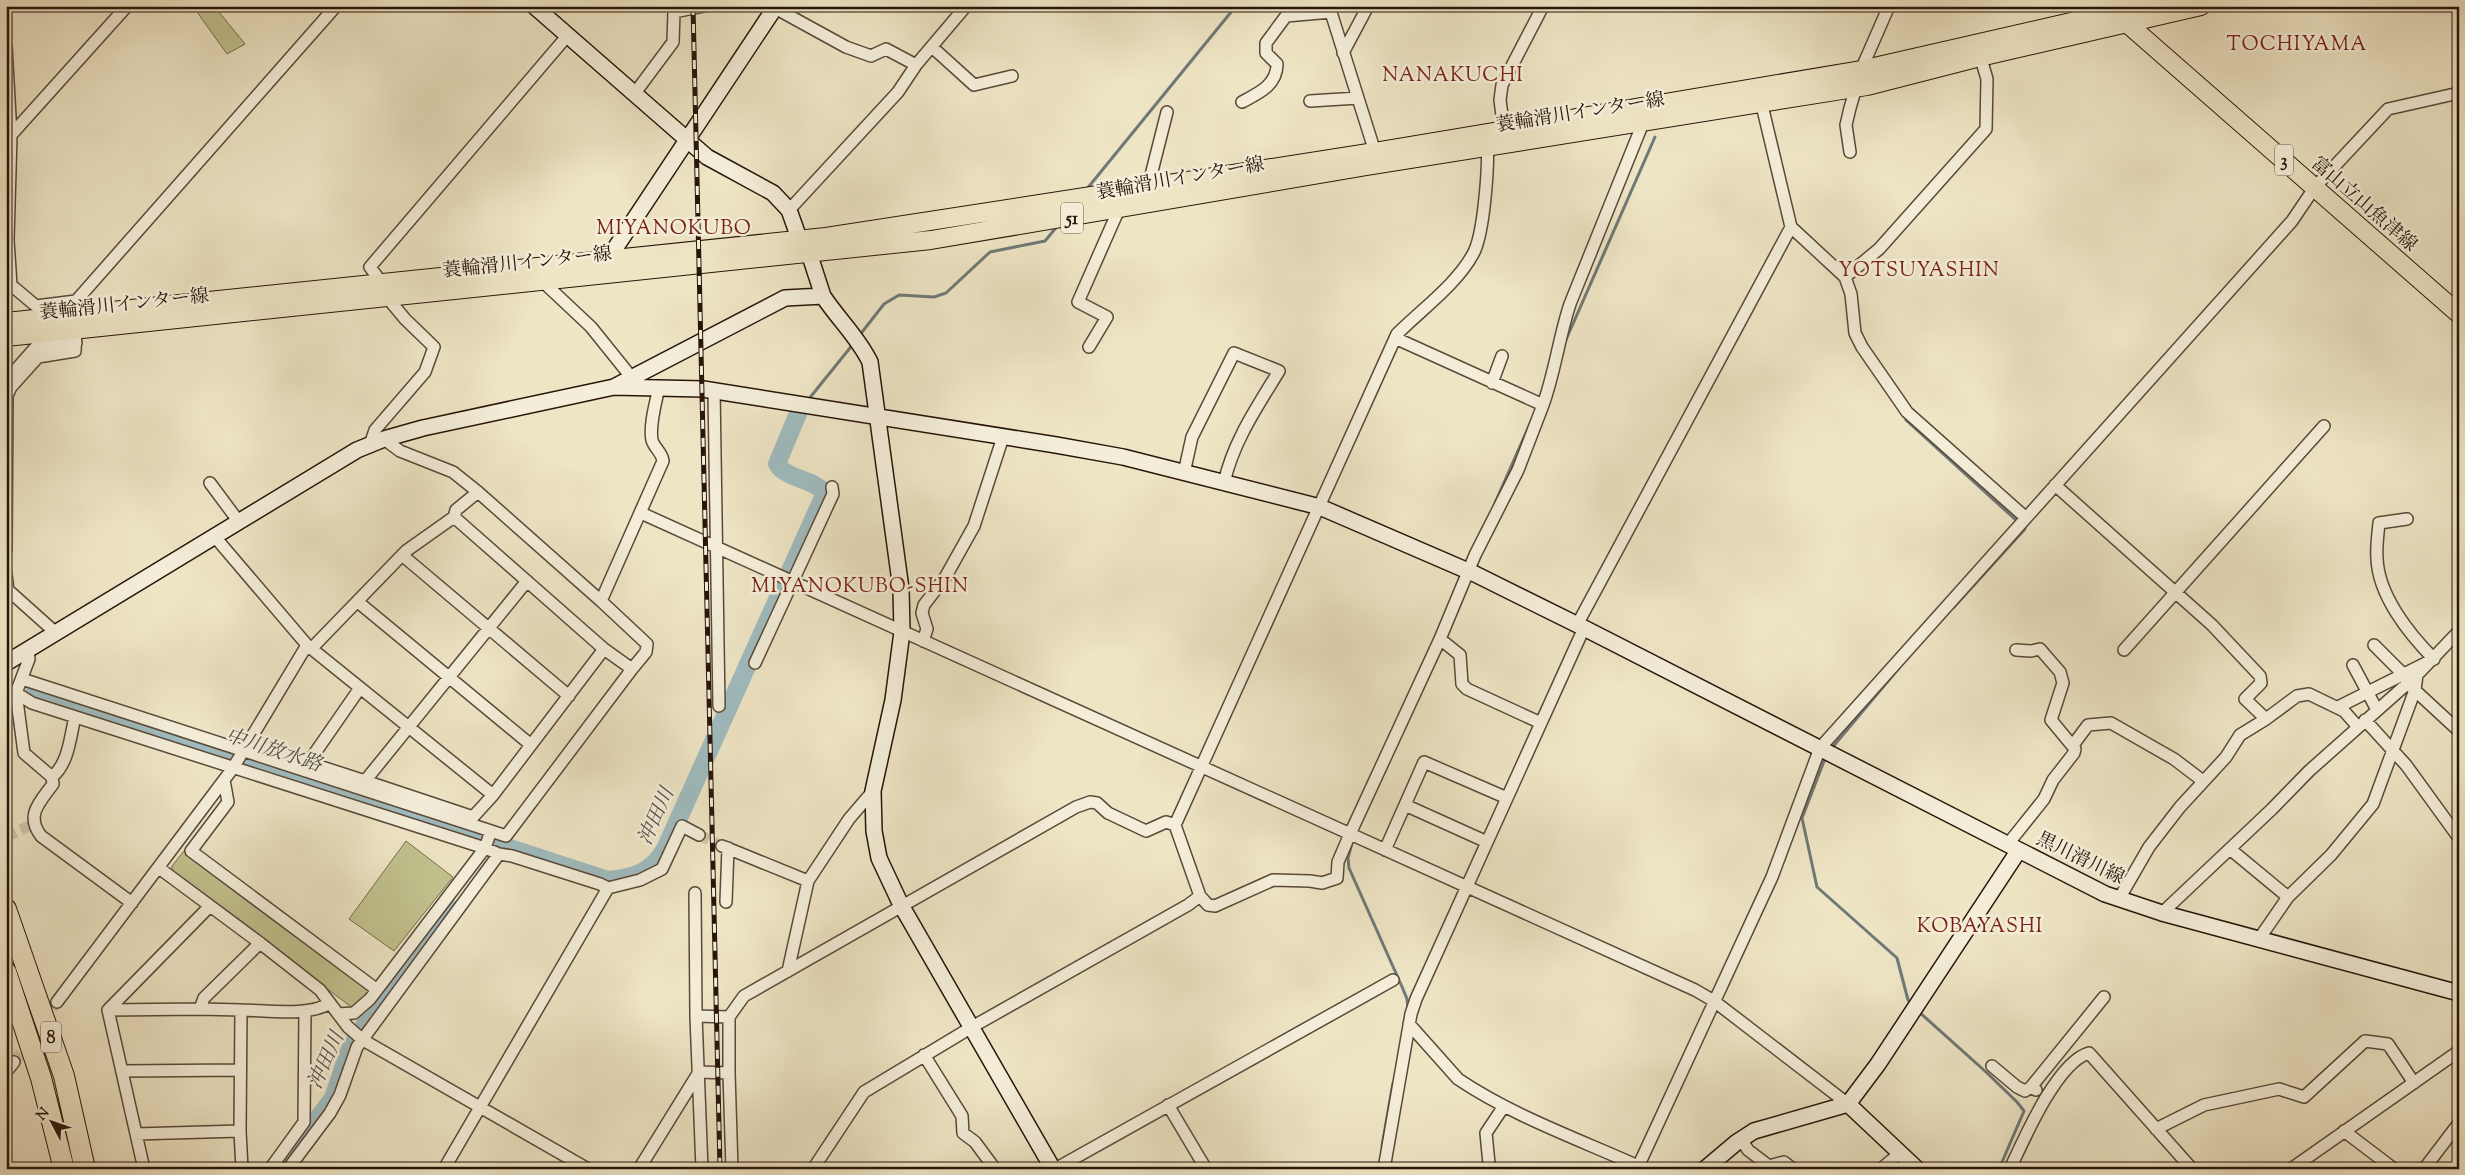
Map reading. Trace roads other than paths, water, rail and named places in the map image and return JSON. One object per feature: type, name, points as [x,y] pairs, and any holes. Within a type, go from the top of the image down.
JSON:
[{"type":"highway","name":"8","points":[[6,908],[64,1076],[85,1169]]},
{"type":"highway","name":"8","points":[[6,972],[41,1078],[64,1169]]},
{"type":"main road","name":"蓑輪滑川インター線","points":[[383,289],[541,280],[804,247],[1148,187],[1375,152],[1643,123],[1857,88],[1978,50],[2141,6]]},
{"type":"main road","name":"蓑輪滑川インター線","points":[[2116,14],[2200,6]]},
{"type":"main road","name":"富山立山魚津線","points":[[2116,14],[2459,314]]},
{"type":"main road","name":"蓑輪滑川インター線","points":[[6,322],[74,322],[383,289],[614,260],[931,240],[1119,209],[1487,140],[1504,131],[1760,85],[1978,50]]},
{"type":"main road","name":"蓑輪滑川インター線","points":[[6,337],[74,322]]},
{"type":"street","points":[[11,135],[127,6]]},
{"type":"street","points":[[6,381],[36,347],[74,322],[336,6]]},
{"type":"street","points":[[534,6],[707,157],[773,193],[789,210],[823,296],[836,315],[858,340],[873,373],[901,589],[902,632],[893,700],[873,792],[874,831],[879,858],[901,905],[1054,1169],[1393,980]]},
{"type":"street","points":[[635,93],[673,42],[674,9],[704,6]]},
{"type":"street","points":[[789,210],[898,92],[916,65],[966,6]]},
{"type":"street","points":[[1343,53],[1368,6]]},
{"type":"street","points":[[1504,131],[1500,100],[1502,85],[1543,6]]},
{"type":"street","points":[[1850,152],[1846,125],[1850,108],[1861,70],[1889,6]]},
{"type":"street","points":[[614,260],[616,247],[776,7],[846,47],[871,56],[886,49],[916,65]]},
{"type":"street","points":[[1242,102],[1266,87],[1277,73],[1277,64],[1266,52],[1266,43],[1286,16],[1330,9],[1375,152]]},
{"type":"street","points":[[377,442],[375,430],[425,372],[434,347],[405,319],[370,267],[568,35]]},
{"type":"street","points":[[6,46],[11,135],[8,240],[11,284],[36,306],[74,322]]},
{"type":"street","points":[[932,47],[974,85],[1012,76]]},
{"type":"street","points":[[1845,277],[1880,249],[1986,129],[1987,79],[1978,50]]},
{"type":"street","points":[[1760,85],[1760,103],[1791,227],[1845,277],[1851,294],[1855,333],[1907,412],[2025,518]]},
{"type":"street","points":[[1409,1024],[1458,1079],[1504,1106],[1638,1167],[1772,877],[1820,748],[2292,221],[2315,187],[2388,109],[2459,93]]},
{"type":"street","points":[[1310,101],[1358,98]]},
{"type":"street","points":[[1148,187],[1167,112]]},
{"type":"street","points":[[1487,140],[1482,215],[1474,253],[1459,275],[1422,308],[1395,338],[1175,825],[1200,896],[1208,905],[1215,906],[1274,880],[1310,881],[1322,884],[1337,878],[1338,862],[1350,834],[1440,639],[1468,572],[1518,470],[1552,379],[1563,323],[1643,123]]},
{"type":"street","points":[[1089,347],[1107,317],[1078,302],[1119,209],[1120,192]]},
{"type":"street","points":[[1384,1169],[1409,1024],[1416,999],[1541,723],[1581,626],[1791,227]]},
{"type":"street","points":[[541,280],[591,327],[632,378]]},
{"type":"street","points":[[614,387],[785,298],[823,296]]},
{"type":"street","points":[[6,550],[7,396],[11,387],[38,357],[76,351],[74,322]]},
{"type":"street","points":[[1395,338],[1543,406]]},
{"type":"street","points":[[1184,473],[1192,437],[1234,353],[1279,371],[1247,424],[1228,463],[1224,483]]},
{"type":"street","points":[[1492,383],[1502,356]]},
{"type":"street","points":[[6,663],[357,450],[423,428],[614,387],[714,390],[1123,457],[1320,507],[1468,572],[1581,626],[2014,847],[2044,799],[2053,780],[2074,753],[2073,745],[2051,720],[2063,683],[2060,672],[2040,649],[2031,651],[2016,650]]},
{"type":"street","points":[[601,601],[663,461],[662,454],[652,442],[659,387]]},
{"type":"street","points":[[714,390],[719,706]]},
{"type":"street","points":[[2124,650],[2324,426]]},
{"type":"street","points":[[923,641],[928,629],[922,613],[924,605],[946,576],[974,526],[1003,437]]},
{"type":"street","points":[[16,693],[32,703],[75,717],[240,756],[506,836],[646,652],[647,644],[601,601],[453,472],[377,442]]},
{"type":"street","points":[[210,483],[239,522]]},
{"type":"street","points":[[2055,485],[2212,625],[2260,676],[2260,683],[2245,699],[2266,719]]},
{"type":"street","points":[[754,663],[833,494],[832,487]]},
{"type":"street","points":[[57,1002],[224,780],[309,647],[358,602],[402,555],[454,517],[456,510],[478,492]]},
{"type":"street","points":[[641,513],[1695,990],[1714,1001],[1848,1104],[1916,1169]]},
{"type":"street","points":[[454,517],[604,649],[632,668]]},
{"type":"street","points":[[2407,519],[2379,523],[2376,560],[2391,604],[2402,622],[2434,659]]},
{"type":"street","points":[[215,537],[309,647],[493,795]]},
{"type":"street","points":[[402,555],[569,696]]},
{"type":"street","points":[[6,575],[8,590],[56,633]]},
{"type":"street","points":[[366,781],[407,727],[527,581]]},
{"type":"street","points":[[358,602],[531,745]]},
{"type":"street","points":[[2162,913],[2230,849],[2309,770],[2434,659],[2459,631]]},
{"type":"street","points":[[1440,639],[1460,655],[1462,684],[1467,689],[1541,723]]},
{"type":"street","points":[[2374,645],[2459,731]]},
{"type":"street","points":[[240,756],[308,762],[473,818],[493,795],[604,649]]},
{"type":"street","points":[[28,650],[29,659],[16,693],[24,753],[52,777],[53,784],[35,808],[35,828],[41,836],[132,903]]},
{"type":"street","points":[[2338,708],[2368,693],[2409,682],[2434,659]]},
{"type":"street","points":[[2354,665],[2377,710]]},
{"type":"street","points":[[22,679],[240,756],[499,854],[512,856],[608,888],[640,880],[662,869],[682,826],[699,835]]},
{"type":"street","points":[[2259,939],[2288,897],[2331,855],[2374,804],[2394,751],[2409,682]]},
{"type":"street","points":[[308,762],[360,688]]},
{"type":"street","points":[[2119,899],[2149,847],[2203,781],[2226,757],[2240,735],[2297,696],[2309,694],[2333,708],[2338,708],[2394,751],[2406,764],[2459,838]]},
{"type":"street","points":[[52,777],[60,771],[65,759],[75,717]]},
{"type":"street","points":[[2073,745],[2088,725],[2110,723],[2174,759],[2203,781]]},
{"type":"street","points":[[1385,850],[1424,762],[1507,798]]},
{"type":"street","points":[[191,851],[228,802],[224,780]]},
{"type":"street","points":[[788,971],[808,881],[849,819],[873,792]]},
{"type":"street","points":[[732,1169],[729,1017],[744,996],[901,905],[1084,804],[1097,803],[1108,813],[1146,831],[1166,822],[1175,825]]},
{"type":"street","points":[[1405,805],[1487,842]]},
{"type":"street","points":[[338,1014],[354,1013],[370,999],[485,848],[491,831]]},
{"type":"street","points":[[178,843],[376,989]]},
{"type":"street","points":[[726,902],[725,847],[808,881]]},
{"type":"street","name":"黒川滑川線","points":[[1848,1104],[1878,1064],[2014,847],[2068,877],[2119,899],[2162,913],[2459,993]]},
{"type":"street","points":[[2230,849],[2288,897]]},
{"type":"street","points":[[288,1169],[330,1113],[340,1095],[352,1056],[499,854]]},
{"type":"street","points":[[159,868],[320,990],[348,1027],[363,1040],[588,1169]]},
{"type":"street","points":[[463,876],[474,886]]},
{"type":"street","points":[[444,1169],[608,888]]},
{"type":"street","points":[[695,893],[696,1016],[702,1169]]},
{"type":"street","points":[[816,1168],[864,1092],[972,1027],[1188,905],[1200,896]]},
{"type":"street","points":[[108,1010],[210,906]]},
{"type":"street","points":[[200,1009],[204,998],[260,943]]},
{"type":"street","points":[[1992,1066],[2017,1087],[2025,1091],[2031,1087],[2104,997]]},
{"type":"street","points":[[108,1010],[305,1011],[323,1007],[330,1003]]},
{"type":"street","points":[[108,1010],[144,1169]]},
{"type":"street","points":[[241,1010],[240,1131],[242,1169]]},
{"type":"street","points":[[270,1169],[304,1122],[305,1011]]},
{"type":"street","points":[[696,1016],[729,1017]]},
{"type":"street","points":[[2156,1129],[2204,1104],[2279,1089],[2304,1097],[2365,1041],[2388,1044],[2414,1082]]},
{"type":"street","points":[[2291,1169],[2459,1051]]},
{"type":"street","points":[[2010,1169],[2045,1098],[2080,1055],[2089,1053],[2192,1169]]},
{"type":"street","points":[[924,1055],[962,1116],[963,1133],[975,1142],[994,1169]]},
{"type":"street","points":[[6,1072],[14,1062]]},
{"type":"street","points":[[122,1071],[240,1070]]},
{"type":"street","points":[[699,1072],[729,1073]]},
{"type":"street","points":[[639,1169],[699,1072]]},
{"type":"street","points":[[2031,1087],[2045,1098]]},
{"type":"street","points":[[1706,1169],[1741,1139],[1754,1132],[1848,1104]]},
{"type":"street","points":[[1168,1105],[1206,1169]]},
{"type":"street","points":[[1486,1169],[1489,1164],[1486,1133],[1504,1106]]},
{"type":"street","points":[[2424,1169],[2459,1123]]},
{"type":"street","points":[[136,1134],[240,1131]]},
{"type":"street","points":[[2344,1131],[2394,1169]]},
{"type":"street","points":[[1741,1139],[1748,1150],[1769,1166],[1784,1162],[1792,1169]]},
{"type":"street","points":[[1881,1169],[1900,1154]]},
{"type":"waterway","points":[[1086,190],[1236,6]]},
{"type":"waterway","points":[[1565,342],[1655,137]]},
{"type":"waterway","points":[[859,336],[884,304],[899,295],[934,297],[946,293],[990,252],[1045,241],[1059,224]]},
{"type":"waterway","points":[[808,400],[854,343]]},
{"type":"waterway","name":"沖田川","points":[[34,693],[608,880],[626,878],[648,868],[660,857],[665,849],[825,493],[814,484],[787,473],[777,464],[799,411]]},
{"type":"waterway","points":[[1495,503],[1532,419]]},
{"type":"waterway","points":[[1906,420],[2018,522]]},
{"type":"waterway","points":[[1954,607],[2025,529],[2022,527]]},
{"type":"waterway","points":[[1831,749],[1899,668]]},
{"type":"waterway","points":[[1826,756],[1802,818],[1817,887],[1897,958],[1908,1000],[1912,1004]]},
{"type":"waterway","points":[[1352,843],[1348,858],[1349,868],[1403,989],[1408,1008]]},
{"type":"waterway","name":"沖田川","points":[[280,1169],[333,1098],[349,1051],[367,1021],[452,909]]},
{"type":"waterway","points":[[1918,1011],[1986,1072],[2024,1111],[1999,1169]]},
{"type":"waterway","points":[[1382,1146],[1393,1083]]},
{"type":"tunnel","points":[[6,837],[34,824]]},
{"type":"tunnel","points":[[699,835],[722,846]]},
{"type":"tunnel","points":[[14,1062],[57,1002]]},
{"type":"railway","points":[[693,6],[720,1169]]},
{"type":"district","name":"TOCHIYAMA","points":[[2297,43]]},
{"type":"district","name":"NANAKUCHI","points":[[1453,74]]},
{"type":"district","name":"MIYANOKUBO","points":[[674,227]]},
{"type":"district","name":"YOTSUYASHIN","points":[[1919,269]]},
{"type":"district","name":"MIYANOKUBO-SHIN","points":[[860,585]]},
{"type":"district","name":"KOBAYASHI","points":[[1980,925]]},
{"type":"water label","name":"中川放水路","points":[[274,749]]}]
